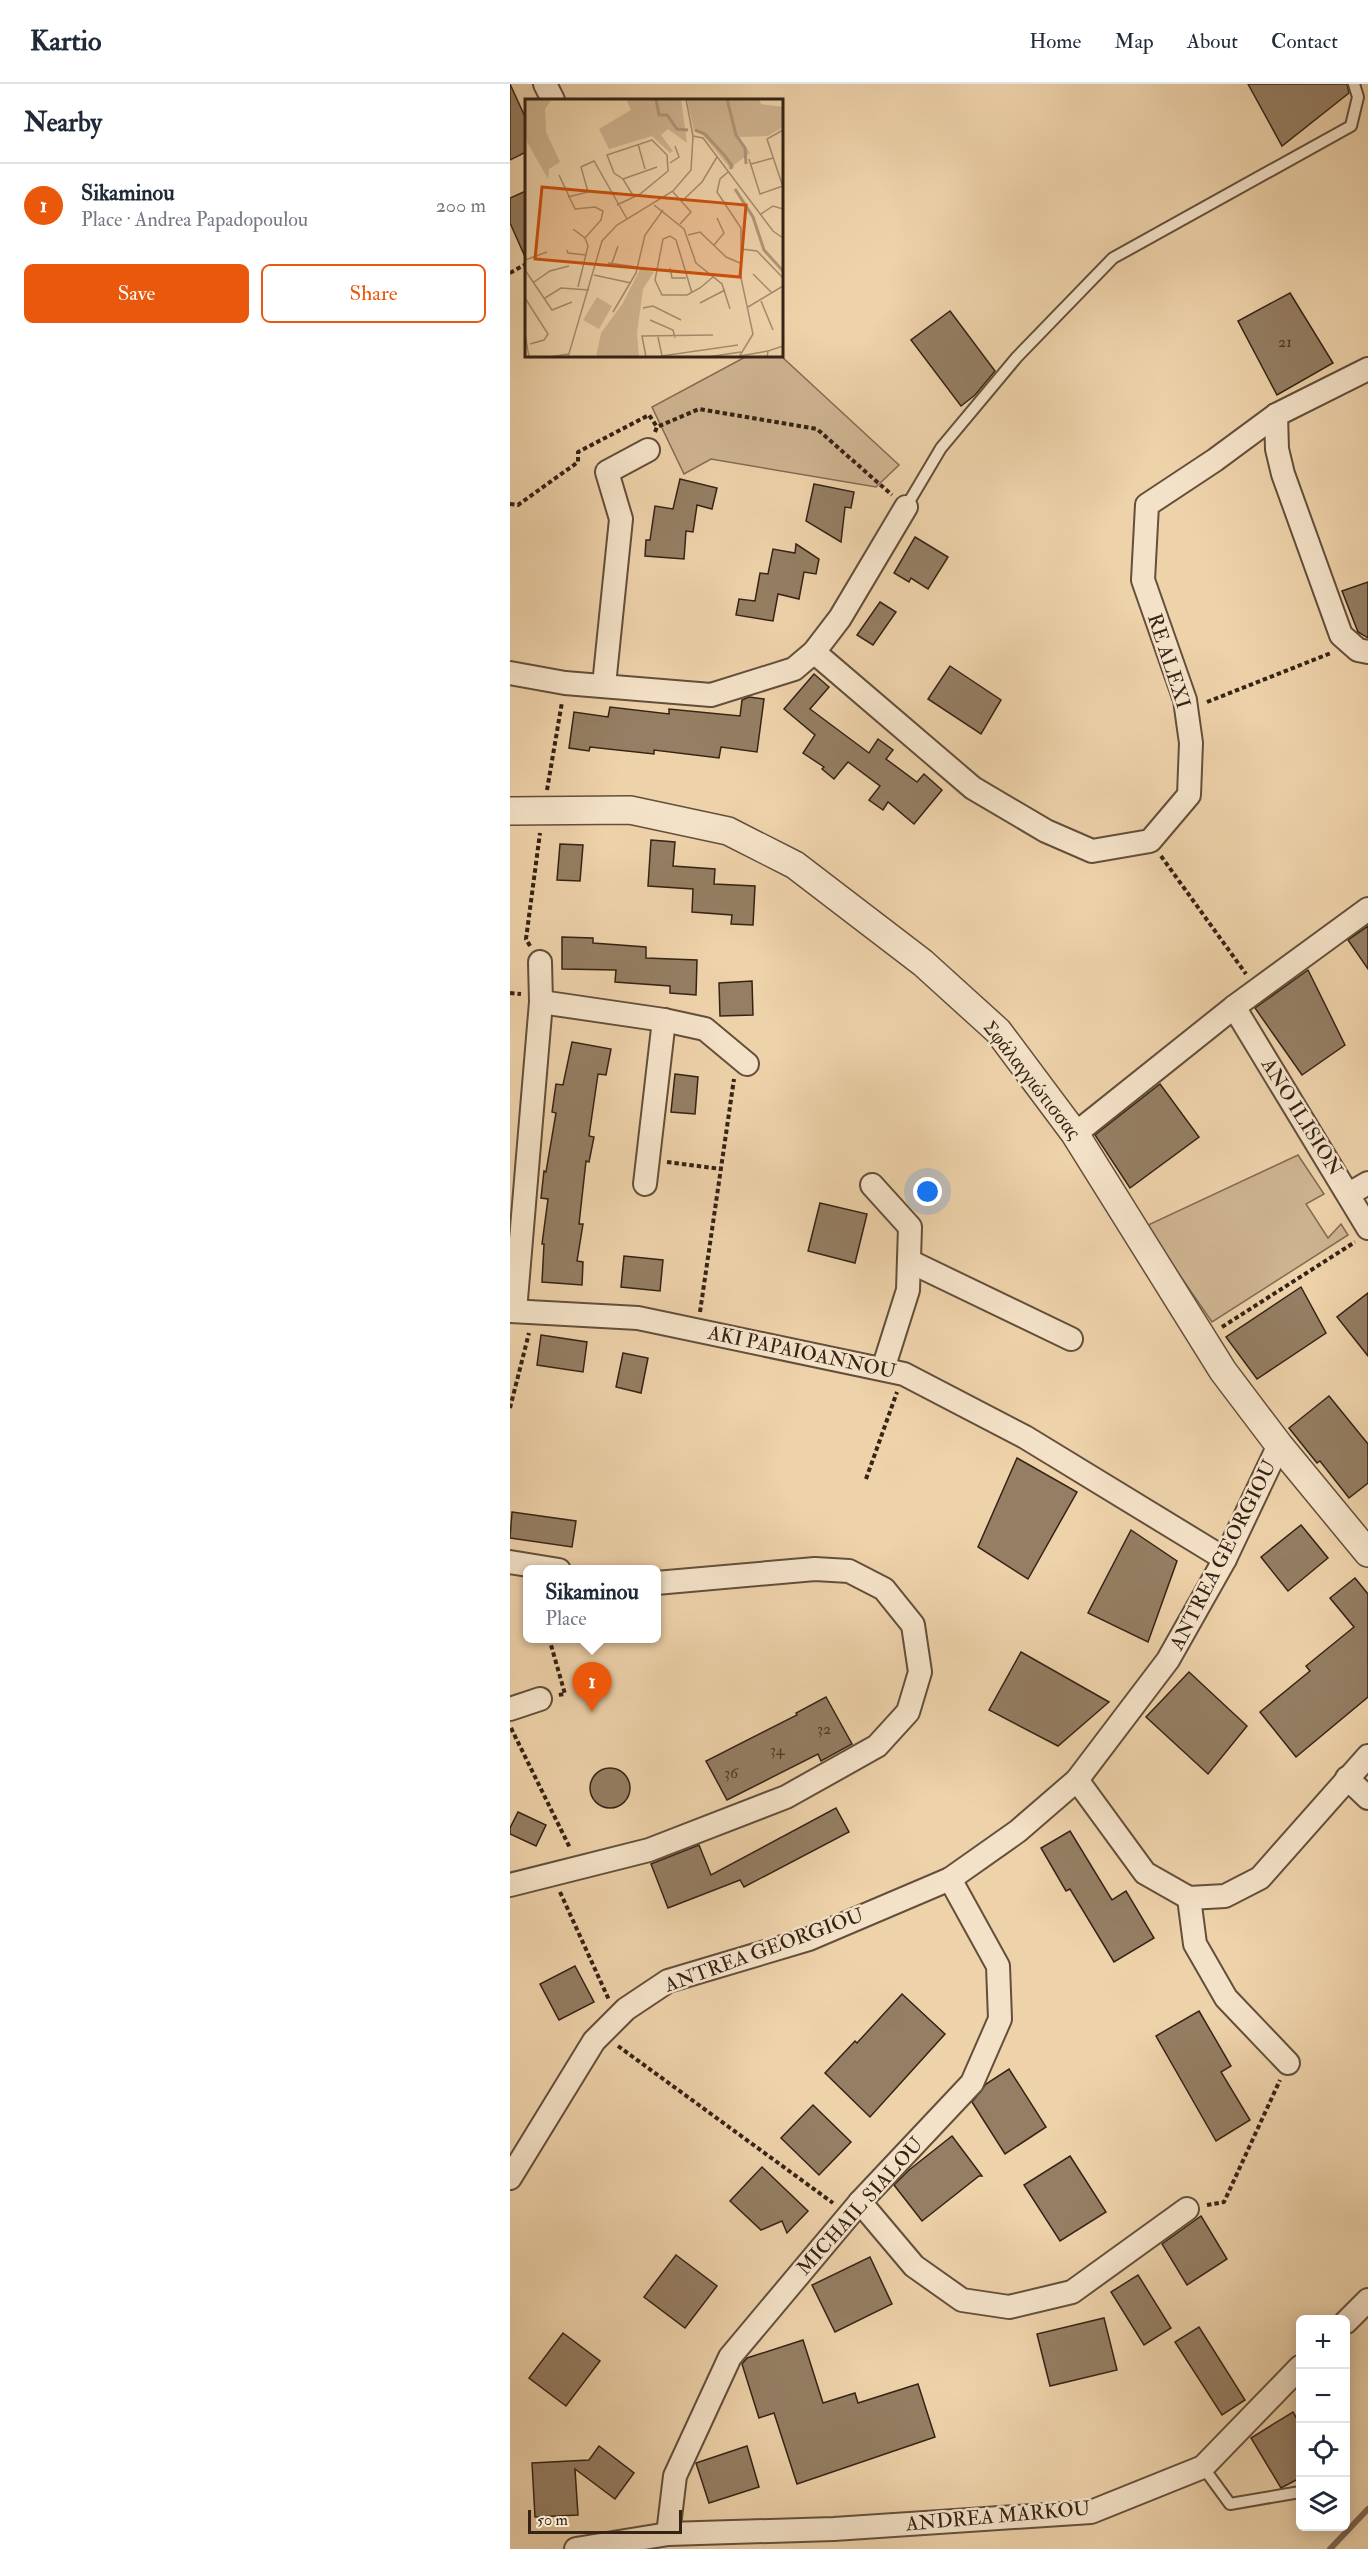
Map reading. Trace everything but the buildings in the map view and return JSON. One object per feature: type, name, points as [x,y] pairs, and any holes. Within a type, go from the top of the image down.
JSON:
[{"type":"street","points":[[545,84],[552,99]]},
{"type":"street","name":"RE ALEXI","points":[[1150,840],[1189,795],[1191,743],[1186,710],[1143,580],[1147,505],[1215,460],[1276,415],[1368,369]]},
{"type":"street","points":[[1276,415],[1277,449],[1283,474],[1341,635],[1360,648]]},
{"type":"street","points":[[604,685],[621,519],[607,472],[648,450]]},
{"type":"street","points":[[510,674],[566,683],[711,695],[794,669],[814,652],[840,618],[906,507]]},
{"type":"street","points":[[814,652],[973,788],[1046,831],[1092,851],[1150,840]]},
{"type":"street","name":"Σφάλαγγιώτισσας","points":[[510,811],[630,810],[728,831],[795,865],[923,963],[998,1030],[1075,1134],[1223,1371],[1279,1445],[1368,1553]]},
{"type":"street","points":[[1075,1134],[1234,1007],[1368,909]]},
{"type":"street","points":[[520,1312],[541,1002],[540,962]]},
{"type":"street","points":[[541,1002],[664,1020],[705,1029],[742,1060]]},
{"type":"street","name":"ANO ILISION","points":[[1234,1007],[1359,1189],[1363,1234]]},
{"type":"street","points":[[645,1184],[664,1020]]},
{"type":"street","points":[[872,1185],[910,1227],[908,1290],[893,1372]]},
{"type":"street","points":[[909,1261],[1071,1339]]},
{"type":"street","name":"AKI PAPAIOANNOU","points":[[520,1312],[638,1318],[893,1372],[1025,1437],[1225,1559]]},
{"type":"street","name":"ANTREA GEORGIOU","points":[[510,2178],[594,2041],[609,2026],[668,1981],[809,1939],[950,1879],[1018,1831],[1077,1780],[1168,1660],[1225,1559],[1279,1445]]},
{"type":"street","points":[[510,1562],[531,1565]]},
{"type":"street","points":[[510,1885],[649,1850],[786,1797],[877,1746],[908,1712],[920,1672],[913,1625],[884,1589],[849,1571],[815,1569],[661,1583]]},
{"type":"street","points":[[510,1709],[540,1699]]},
{"type":"street","points":[[1077,1780],[1145,1873],[1189,1898],[1225,1896],[1260,1878],[1368,1756]]},
{"type":"street","points":[[1347,1778],[1368,1798]]},
{"type":"street","name":"MICHAIL SIALOU","points":[[668,2534],[675,2476],[730,2356],[854,2209],[972,2083],[1000,2019],[998,1966],[950,1879]]},
{"type":"street","points":[[1189,1898],[1196,1944],[1226,1998],[1288,2063]]},
{"type":"street","points":[[854,2209],[914,2266],[962,2300],[1009,2307],[1072,2292],[1187,2209]]},
{"type":"street","points":[[1350,2318],[1368,2300]]},
{"type":"street","name":"ANDREA MARKOU","points":[[576,2549],[668,2534],[835,2539],[1091,2512],[1203,2467],[1298,2369]]},
{"type":"lane","points":[[906,507],[941,448],[1017,357],[1113,258],[1351,126],[1359,97],[1354,84]]},
{"type":"lane","points":[[1203,2467],[1230,2504],[1296,2493]]},
{"type":"path","points":[[510,273],[525,265]]},
{"type":"path","points":[[510,504],[518,506],[578,462],[578,452],[639,421],[649,416],[657,427],[699,409],[818,429],[906,507]]},
{"type":"path","points":[[1186,710],[1360,648]]},
{"type":"path","points":[[540,962],[526,939],[543,812],[566,683]]},
{"type":"path","points":[[1150,840],[1257,990]]},
{"type":"path","points":[[697,1330],[721,1169],[742,1060]]},
{"type":"path","points":[[648,1159],[721,1169]]},
{"type":"path","points":[[1203,1339],[1363,1234]]},
{"type":"path","points":[[510,1408],[520,1312]]},
{"type":"path","points":[[866,1479],[893,1372]]},
{"type":"path","points":[[540,1699],[565,1694],[550,1643]]},
{"type":"path","points":[[510,1727],[579,1868]]},
{"type":"path","points":[[553,1874],[609,2026],[854,2209]]},
{"type":"path","points":[[1187,2209],[1224,2202],[1288,2063]]},
{"type":"shaded area","points":[[745,357],[782,357],[899,465],[876,487],[711,459],[684,474],[652,407]]},
{"type":"shaded area","points":[[1298,1155],[1324,1194],[1306,1204],[1328,1238],[1341,1224],[1348,1235],[1212,1322],[1146,1226]]},
{"type":"waterway","points":[[1330,2549],[1368,2509]]},
{"type":"place","name":"Sikaminou","points":[[592,1712]]}]
